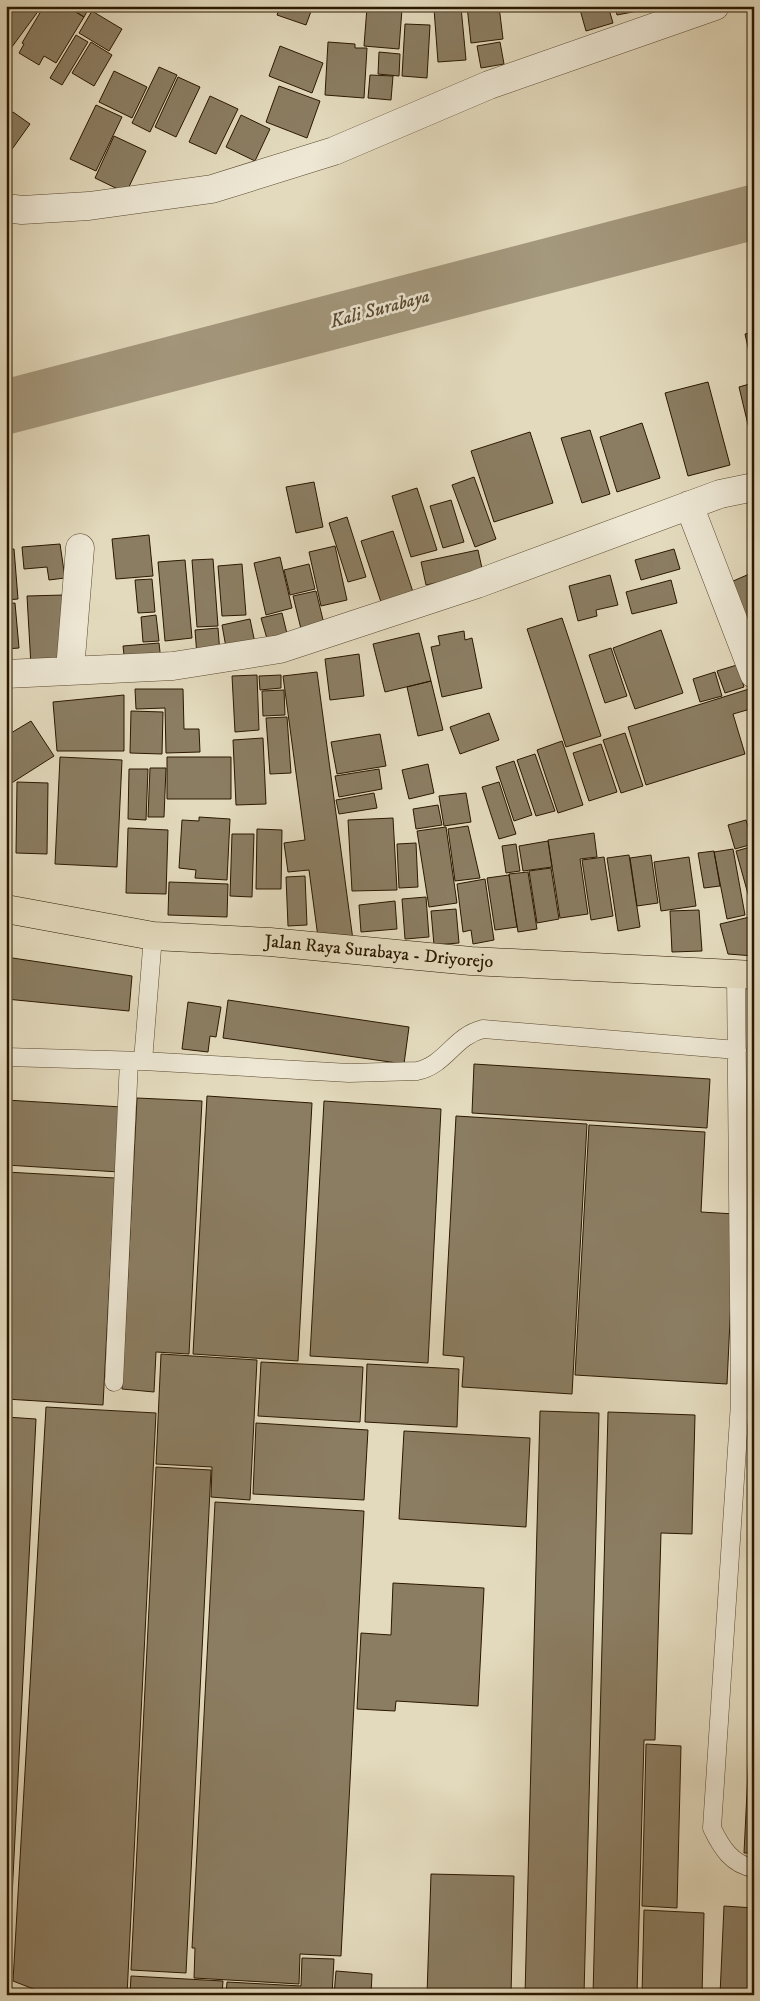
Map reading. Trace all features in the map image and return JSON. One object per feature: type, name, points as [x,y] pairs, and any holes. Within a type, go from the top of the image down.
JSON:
[{"type":"main road","name":"Jalan Raya Surabaya - Driyorejo","points":[[6,910],[153,936],[279,943],[471,961],[745,975]]},
{"type":"street","points":[[6,208],[22,210],[89,206],[212,189],[334,151],[489,85],[716,6]]},
{"type":"street","points":[[6,674],[173,666],[280,649],[477,584],[720,494],[754,487]]},
{"type":"street","points":[[689,506],[754,674]]},
{"type":"street","points":[[70,670],[80,548]]},
{"type":"lane","points":[[114,1382],[136,1061],[153,936]]},
{"type":"lane","points":[[745,975],[737,1050],[747,1403],[712,1828],[721,1847],[731,1858],[746,1867],[754,1868]]},
{"type":"lane","points":[[6,1057],[136,1061],[349,1073],[417,1071],[436,1064],[462,1038],[472,1032],[483,1029],[737,1050]]},
{"type":"building","points":[[6,6],[42,6],[9,51],[6,49]]},
{"type":"building","points":[[44,6],[66,6],[84,17],[56,63],[44,56],[39,65],[19,53],[24,44],[22,43]]},
{"type":"building","points":[[67,6],[90,6],[84,17]]},
{"type":"building","points":[[280,6],[313,6],[306,25],[277,15]]},
{"type":"building","points":[[467,6],[499,6],[503,39],[471,43]]},
{"type":"building","points":[[518,6],[539,6],[518,9]]},
{"type":"building","points":[[544,6],[570,6],[570,8],[545,11]]},
{"type":"building","points":[[579,6],[608,6],[613,23],[586,31]]},
{"type":"building","points":[[615,6],[643,6],[643,10],[617,15]]},
{"type":"building","points":[[367,7],[402,9],[399,49],[364,46]]},
{"type":"building","points":[[461,7],[466,60],[438,62],[434,9]]},
{"type":"building","points":[[92,11],[122,29],[109,51],[79,33]]},
{"type":"building","points":[[405,24],[430,25],[427,78],[402,76]]},
{"type":"building","points":[[76,35],[88,42],[62,85],[50,78]]},
{"type":"building","points":[[91,42],[112,55],[94,86],[72,73]]},
{"type":"building","points":[[328,42],[355,44],[355,48],[367,48],[364,98],[325,95]]},
{"type":"building","points":[[500,42],[504,64],[481,68],[477,46]]},
{"type":"building","points":[[280,46],[323,63],[312,93],[269,76]]},
{"type":"building","points":[[379,52],[400,54],[399,76],[378,74]]},
{"type":"building","points":[[159,67],[177,75],[150,132],[132,123]]},
{"type":"building","points":[[114,71],[147,87],[132,118],[99,102]]},
{"type":"building","points":[[370,75],[393,76],[391,100],[368,98]]},
{"type":"building","points":[[178,77],[200,87],[176,137],[155,127]]},
{"type":"building","points":[[279,86],[320,101],[307,138],[266,122]]},
{"type":"building","points":[[210,96],[238,109],[216,154],[189,142]]},
{"type":"building","points":[[96,105],[122,117],[96,171],[70,159]]},
{"type":"building","points":[[13,112],[30,124],[10,152],[6,150],[6,121]]},
{"type":"building","points":[[241,115],[270,129],[255,161],[226,147]]},
{"type":"building","points":[[114,136],[146,151],[126,193],[95,178]]},
{"type":"building","points":[[754,332],[754,369],[753,369],[745,334]]},
{"type":"building","points":[[708,382],[730,465],[688,476],[665,393]]},
{"type":"building","points":[[753,383],[754,385],[754,450],[739,387]]},
{"type":"building","points":[[642,423],[660,478],[617,492],[600,437]]},
{"type":"building","points":[[590,430],[610,494],[582,503],[561,438]]},
{"type":"building","points":[[530,432],[553,503],[494,522],[471,451]]},
{"type":"building","points":[[474,477],[496,539],[475,547],[452,485]]},
{"type":"building","points":[[314,482],[323,527],[296,533],[286,487]]},
{"type":"building","points":[[417,488],[437,550],[411,557],[392,496]]},
{"type":"building","points":[[451,500],[464,542],[443,548],[430,506]]},
{"type":"building","points":[[347,517],[366,577],[348,582],[329,523]]},
{"type":"building","points":[[393,531],[413,592],[381,602],[361,541]]},
{"type":"building","points":[[149,535],[153,576],[116,579],[112,539]]},
{"type":"building","points":[[60,544],[65,578],[49,580],[47,567],[24,569],[22,547]]},
{"type":"building","points":[[335,546],[347,600],[321,606],[309,552]]},
{"type":"building","points":[[6,549],[14,549],[18,599],[6,600]]},
{"type":"building","points":[[674,549],[680,569],[641,580],[635,560]]},
{"type":"building","points":[[478,550],[483,573],[426,585],[421,562]]},
{"type":"building","points":[[280,557],[292,608],[266,615],[254,563]]},
{"type":"building","points":[[213,559],[218,626],[197,627],[192,560]]},
{"type":"building","points":[[185,560],[192,638],[165,641],[158,562]]},
{"type":"building","points":[[242,564],[246,615],[222,616],[218,566]]},
{"type":"building","points":[[309,564],[315,589],[290,595],[284,570]]},
{"type":"building","points":[[754,572],[754,649],[724,585]]},
{"type":"building","points":[[610,575],[618,605],[596,610],[597,616],[578,621],[569,586]]},
{"type":"building","points":[[152,579],[155,612],[138,613],[135,580]]},
{"type":"building","points":[[671,580],[677,603],[632,614],[626,592]]},
{"type":"building","points":[[316,591],[324,624],[301,629],[293,596]]},
{"type":"building","points":[[64,595],[67,664],[31,666],[27,596]]},
{"type":"building","points":[[15,603],[19,648],[6,649],[6,604]]},
{"type":"building","points":[[282,613],[288,638],[268,642],[261,618]]},
{"type":"building","points":[[156,615],[159,641],[143,642],[141,617]]},
{"type":"building","points":[[562,618],[601,736],[566,747],[527,629]]},
{"type":"building","points":[[250,619],[256,648],[227,653],[222,625]]},
{"type":"building","points":[[218,628],[220,654],[197,656],[195,630]]},
{"type":"building","points":[[661,630],[683,693],[635,709],[613,648]]},
{"type":"building","points":[[464,631],[465,640],[472,638],[482,688],[442,697],[431,647],[440,645],[438,636]]},
{"type":"building","points":[[419,633],[431,681],[385,692],[373,644]]},
{"type":"building","points":[[159,643],[161,661],[125,664],[123,646]]},
{"type":"building","points":[[611,648],[627,696],[605,703],[589,655]]},
{"type":"building","points":[[359,654],[364,696],[330,700],[325,659]]},
{"type":"building","points":[[737,665],[744,687],[725,693],[717,671]]},
{"type":"building","points":[[317,672],[353,940],[319,945],[309,870],[288,872],[284,843],[305,840],[283,676]]},
{"type":"building","points":[[715,672],[722,696],[700,702],[693,679]]},
{"type":"building","points":[[257,675],[259,730],[235,732],[232,676]]},
{"type":"building","points":[[281,675],[281,688],[260,690],[259,676]]},
{"type":"building","points":[[431,681],[443,730],[418,736],[407,687]]},
{"type":"building","points":[[135,689],[183,689],[184,729],[199,729],[200,752],[166,753],[165,708],[136,709]]},
{"type":"building","points":[[749,689],[754,708],[733,714],[745,754],[646,785],[628,727]]},
{"type":"building","points":[[284,690],[285,715],[263,716],[262,691]]},
{"type":"building","points":[[124,695],[124,751],[57,751],[53,702]]},
{"type":"building","points":[[131,711],[163,712],[162,754],[130,753]]},
{"type":"building","points":[[489,713],[499,740],[460,754],[450,727]]},
{"type":"building","points":[[287,717],[291,773],[270,774],[266,718]]},
{"type":"building","points":[[31,721],[54,756],[10,784],[6,778],[6,736]]},
{"type":"building","points":[[625,733],[643,786],[621,793],[603,740]]},
{"type":"building","points":[[380,734],[386,766],[337,774],[331,742]]},
{"type":"building","points":[[263,738],[266,804],[236,805],[233,740]]},
{"type":"building","points":[[562,741],[583,805],[558,813],[537,750]]},
{"type":"building","points":[[601,744],[617,792],[589,801],[573,753]]},
{"type":"building","points":[[535,754],[555,811],[536,816],[517,760]]},
{"type":"building","points":[[60,757],[122,760],[117,867],[55,864]]},
{"type":"building","points":[[167,757],[231,757],[231,799],[167,799]]},
{"type":"building","points":[[514,761],[532,815],[514,821],[496,767]]},
{"type":"building","points":[[428,764],[434,793],[409,799],[402,770]]},
{"type":"building","points":[[150,768],[166,768],[164,817],[148,817]]},
{"type":"building","points":[[129,769],[148,769],[146,820],[128,819]]},
{"type":"building","points":[[379,769],[382,789],[339,797],[335,776]]},
{"type":"building","points":[[17,782],[48,783],[47,854],[16,853]]},
{"type":"building","points":[[499,782],[516,834],[499,839],[482,787]]},
{"type":"building","points":[[6,785],[10,786],[6,801]]},
{"type":"building","points":[[374,793],[377,808],[339,814],[336,800]]},
{"type":"building","points":[[466,793],[471,822],[444,826],[439,796]]},
{"type":"building","points":[[438,805],[442,825],[416,829],[413,809]]},
{"type":"building","points":[[6,813],[11,815],[6,835]]},
{"type":"building","points":[[199,817],[230,819],[227,880],[195,878],[196,870],[179,868],[182,820],[199,821]]},
{"type":"building","points":[[393,818],[397,890],[352,891],[348,820]]},
{"type":"building","points":[[754,819],[754,836],[749,821]]},
{"type":"building","points":[[746,820],[753,844],[735,849],[728,825]]},
{"type":"building","points":[[468,826],[480,878],[455,881],[448,829]]},
{"type":"building","points":[[446,827],[457,903],[429,907],[417,831]]},
{"type":"building","points":[[128,828],[168,830],[166,894],[126,893]]},
{"type":"building","points":[[257,829],[282,830],[281,889],[256,889]]},
{"type":"building","points":[[594,833],[597,857],[580,859],[588,914],[560,918],[548,840]]},
{"type":"building","points":[[232,834],[254,834],[252,897],[230,896]]},
{"type":"building","points":[[548,841],[552,867],[523,871],[519,846]]},
{"type":"building","points":[[416,843],[418,887],[399,888],[397,844]]},
{"type":"building","points":[[516,844],[520,871],[506,873],[502,846]]},
{"type":"building","points":[[754,846],[754,912],[753,912],[736,851]]},
{"type":"building","points":[[733,849],[745,915],[727,919],[714,852]]},
{"type":"building","points":[[714,851],[720,886],[704,888],[698,853]]},
{"type":"building","points":[[629,855],[640,927],[618,931],[607,858]]},
{"type":"building","points":[[651,855],[658,903],[637,906],[630,858]]},
{"type":"building","points":[[604,857],[613,916],[591,920],[582,860]]},
{"type":"building","points":[[689,857],[696,906],[661,911],[654,862]]},
{"type":"building","points":[[551,868],[559,919],[537,923],[529,871]]},
{"type":"building","points":[[528,872],[537,929],[518,932],[509,874]]},
{"type":"building","points":[[509,875],[517,927],[495,930],[487,878]]},
{"type":"building","points":[[305,876],[307,925],[288,926],[286,877]]},
{"type":"building","points":[[485,879],[494,940],[473,944],[471,930],[463,932],[457,884]]},
{"type":"building","points":[[169,882],[228,884],[227,917],[168,915]]},
{"type":"building","points":[[426,897],[429,937],[405,939],[402,899]]},
{"type":"building","points":[[395,901],[397,929],[361,932],[359,905]]},
{"type":"building","points":[[456,909],[459,943],[434,945],[431,911]]},
{"type":"building","points":[[699,910],[702,951],[672,952],[670,911]]},
{"type":"building","points":[[754,916],[754,956],[728,954],[720,924]]},
{"type":"building","points":[[6,957],[132,976],[129,1011],[6,999]]},
{"type":"building","points":[[228,1000],[409,1027],[404,1064],[223,1038]]},
{"type":"building","points":[[188,1002],[221,1007],[216,1037],[210,1036],[208,1052],[182,1049]]},
{"type":"building","points":[[474,1064],[710,1079],[707,1128],[472,1113]]},
{"type":"building","points":[[207,1096],[312,1103],[298,1361],[193,1354]]},
{"type":"building","points":[[137,1098],[202,1101],[189,1354],[156,1352],[154,1392],[122,1389]]},
{"type":"building","points":[[6,1100],[122,1107],[119,1172],[6,1165]]},
{"type":"building","points":[[324,1101],[441,1109],[428,1363],[310,1356]]},
{"type":"building","points":[[456,1116],[587,1124],[572,1394],[462,1387],[464,1357],[443,1355]]},
{"type":"building","points":[[589,1125],[705,1132],[701,1212],[735,1214],[727,1384],[575,1375]]},
{"type":"building","points":[[6,1172],[115,1178],[103,1405],[6,1399]]},
{"type":"building","points":[[161,1354],[257,1360],[250,1500],[211,1497],[212,1467],[156,1464]]},
{"type":"building","points":[[261,1362],[363,1367],[360,1422],[258,1416]]},
{"type":"building","points":[[367,1364],[459,1369],[457,1427],[365,1422]]},
{"type":"building","points":[[46,1407],[156,1413],[127,1995],[49,1995],[13,1981]]},
{"type":"building","points":[[540,1411],[599,1413],[584,1995],[525,1995]]},
{"type":"building","points":[[608,1412],[695,1415],[692,1534],[661,1533],[655,1740],[644,1740],[637,1995],[593,1995]]},
{"type":"building","points":[[6,1417],[36,1419],[8,1977],[6,1976]]},
{"type":"building","points":[[256,1423],[368,1430],[364,1500],[253,1494]]},
{"type":"building","points":[[404,1431],[530,1438],[526,1527],[399,1519]]},
{"type":"building","points":[[156,1467],[211,1470],[186,1973],[131,1970]]},
{"type":"building","points":[[215,1502],[364,1511],[341,1956],[300,1954],[299,1984],[194,1978],[195,1948],[192,1948]]},
{"type":"building","points":[[393,1583],[484,1588],[478,1706],[396,1701],[395,1711],[357,1709],[361,1633],[391,1635]]},
{"type":"building","points":[[753,1670],[754,1853],[744,1853]]},
{"type":"building","points":[[646,1744],[681,1746],[677,1908],[642,1906]]},
{"type":"building","points":[[431,1874],[514,1876],[511,1995],[427,1995]]},
{"type":"building","points":[[724,1906],[754,1908],[754,1995],[720,1995]]},
{"type":"building","points":[[644,1910],[704,1913],[702,1995],[642,1995]]},
{"type":"building","points":[[302,1958],[334,1959],[332,1995],[226,1995],[227,1982],[301,1986]]},
{"type":"building","points":[[336,1971],[372,1974],[371,1995],[334,1995]]},
{"type":"building","points":[[131,1976],[223,1981],[222,1995],[130,1995]]},
{"type":"waterway","name":"Kali Surabaya","points":[[6,407],[754,212]]}]
